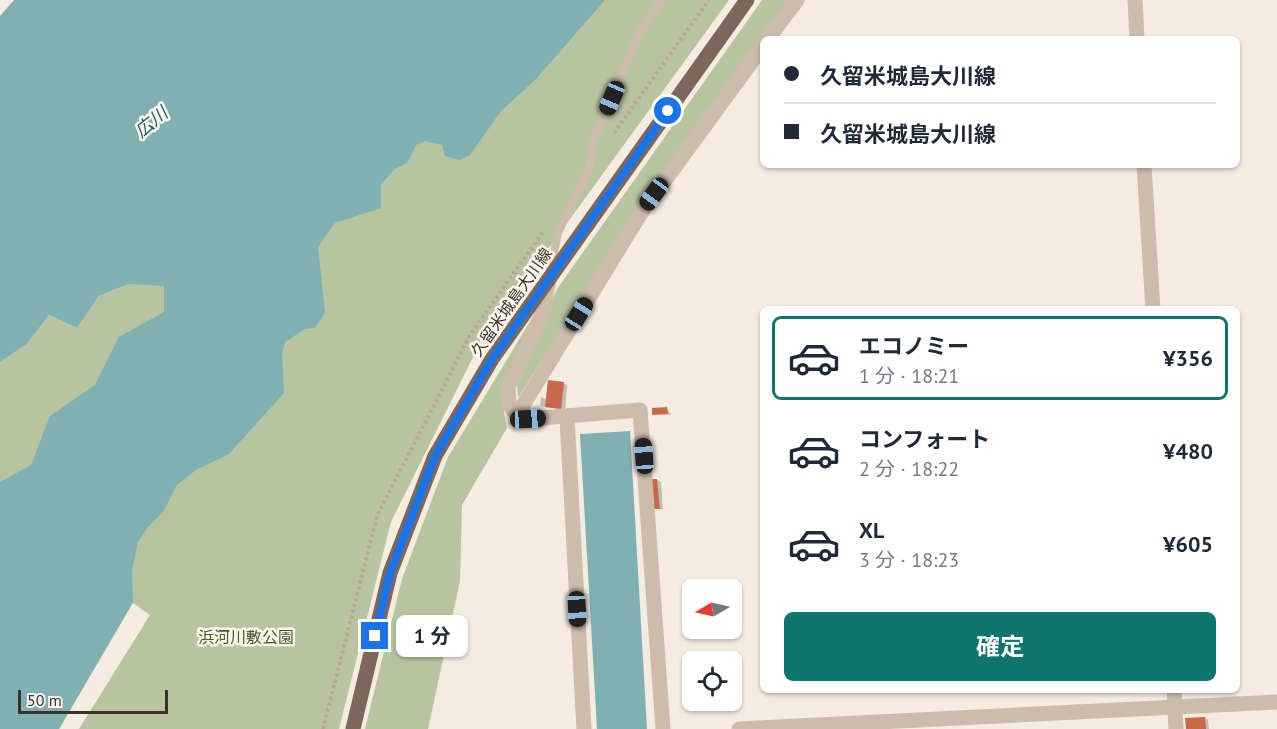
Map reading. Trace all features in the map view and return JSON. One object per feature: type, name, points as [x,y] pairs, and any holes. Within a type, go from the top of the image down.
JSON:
[{"type":"main road","name":"久留米城島大川線","points":[[352,729],[390,573],[435,456],[492,359],[747,0]]},
{"type":"street","points":[[770,36],[797,0]]},
{"type":"street","points":[[1135,0],[1137,36]]},
{"type":"street","points":[[517,415],[641,213],[760,50]]},
{"type":"street","points":[[1144,168],[1153,306]]},
{"type":"street","points":[[549,279],[543,312],[508,387],[509,405],[517,415],[528,419],[567,418],[640,410],[663,729]]},
{"type":"street","points":[[567,418],[584,729]]},
{"type":"street","points":[[1174,693],[1176,729]]},
{"type":"street","points":[[739,729],[1277,702]]},
{"type":"lane","points":[[549,279],[558,233],[590,166],[593,142],[640,32],[662,0]]},
{"type":"green space","name":"浜河川敷公園","points":[[575,0],[729,0],[480,343],[391,522],[339,729],[79,729],[150,615],[133,603],[59,729],[0,729],[0,362],[27,344],[49,315],[77,328],[99,296],[129,284],[292,257]]},
{"type":"green space","points":[[762,0],[791,0],[765,36],[760,36],[760,42],[636,212],[518,398],[517,382],[557,289]]},
{"type":"green space","points":[[532,318],[514,358],[506,384],[504,413],[507,428],[462,505],[460,581],[428,729],[365,729],[402,579],[448,457]]},
{"type":"water","name":"広川","points":[[14,0],[605,0],[536,79],[501,111],[470,155],[459,160],[445,156],[442,145],[425,141],[416,145],[407,163],[395,169],[381,184],[381,208],[335,223],[318,247],[325,313],[315,328],[305,329],[285,342],[282,354],[284,393],[229,454],[196,470],[177,485],[163,512],[148,527],[138,542],[132,571],[133,602],[59,729],[0,729],[0,482],[31,465],[50,416],[95,385],[119,337],[164,312],[164,286],[129,284],[99,296],[77,328],[49,315],[27,344],[0,362],[0,16]]},
{"type":"water","points":[[630,431],[647,729],[597,729],[580,434]]},
{"type":"building","points":[[548,380],[564,382],[561,409],[545,407]]},
{"type":"building","points":[[667,407],[668,414],[652,415],[652,408]]},
{"type":"building","points":[[651,479],[657,479],[660,509],[653,509]]},
{"type":"building","points":[[1205,717],[1206,729],[1186,729],[1185,718]]},
{"type":"route","points":[[375,636],[390,573],[435,456],[492,359],[668,111]]}]
